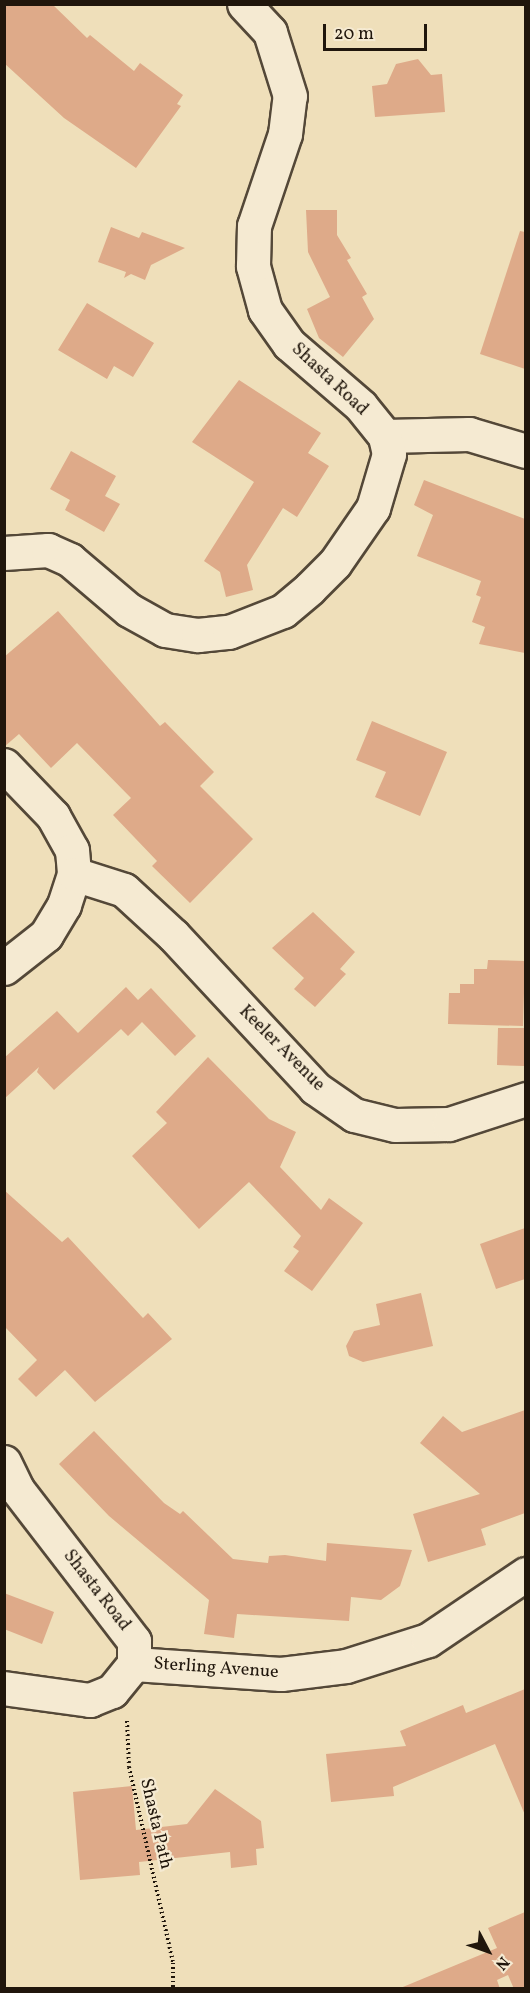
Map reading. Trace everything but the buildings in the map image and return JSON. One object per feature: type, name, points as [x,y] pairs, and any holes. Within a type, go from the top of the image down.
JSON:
[{"type":"street","name":"Shasta Road","points":[[244,4],[270,32],[290,96],[285,134],[254,226],[253,266],[265,310],[289,344],[361,406],[385,435]]},
{"type":"street","points":[[4,553],[48,550],[70,560],[129,610],[165,630],[198,635],[229,632],[283,611],[335,563],[373,508],[387,462],[385,435],[469,434],[525,451]]},
{"type":"street","points":[[4,765],[53,816],[72,850],[74,874],[64,905],[45,934],[4,968]]},
{"type":"street","name":"Keeler Avenue","points":[[74,874],[124,890],[173,935],[315,1088],[354,1114],[395,1125],[449,1124],[525,1099]]},
{"type":"street","name":"Shasta Road","points":[[4,1462],[17,1489],[134,1641],[134,1664]]},
{"type":"street","name":"Sterling Avenue","points":[[134,1664],[281,1674],[346,1666],[428,1640],[525,1574]]},
{"type":"street","points":[[4,1688],[90,1700],[112,1691],[134,1664]]},
{"type":"path","name":"Shasta Path","points":[[134,1664],[127,1710],[129,1767],[173,1963],[173,1989]]}]
